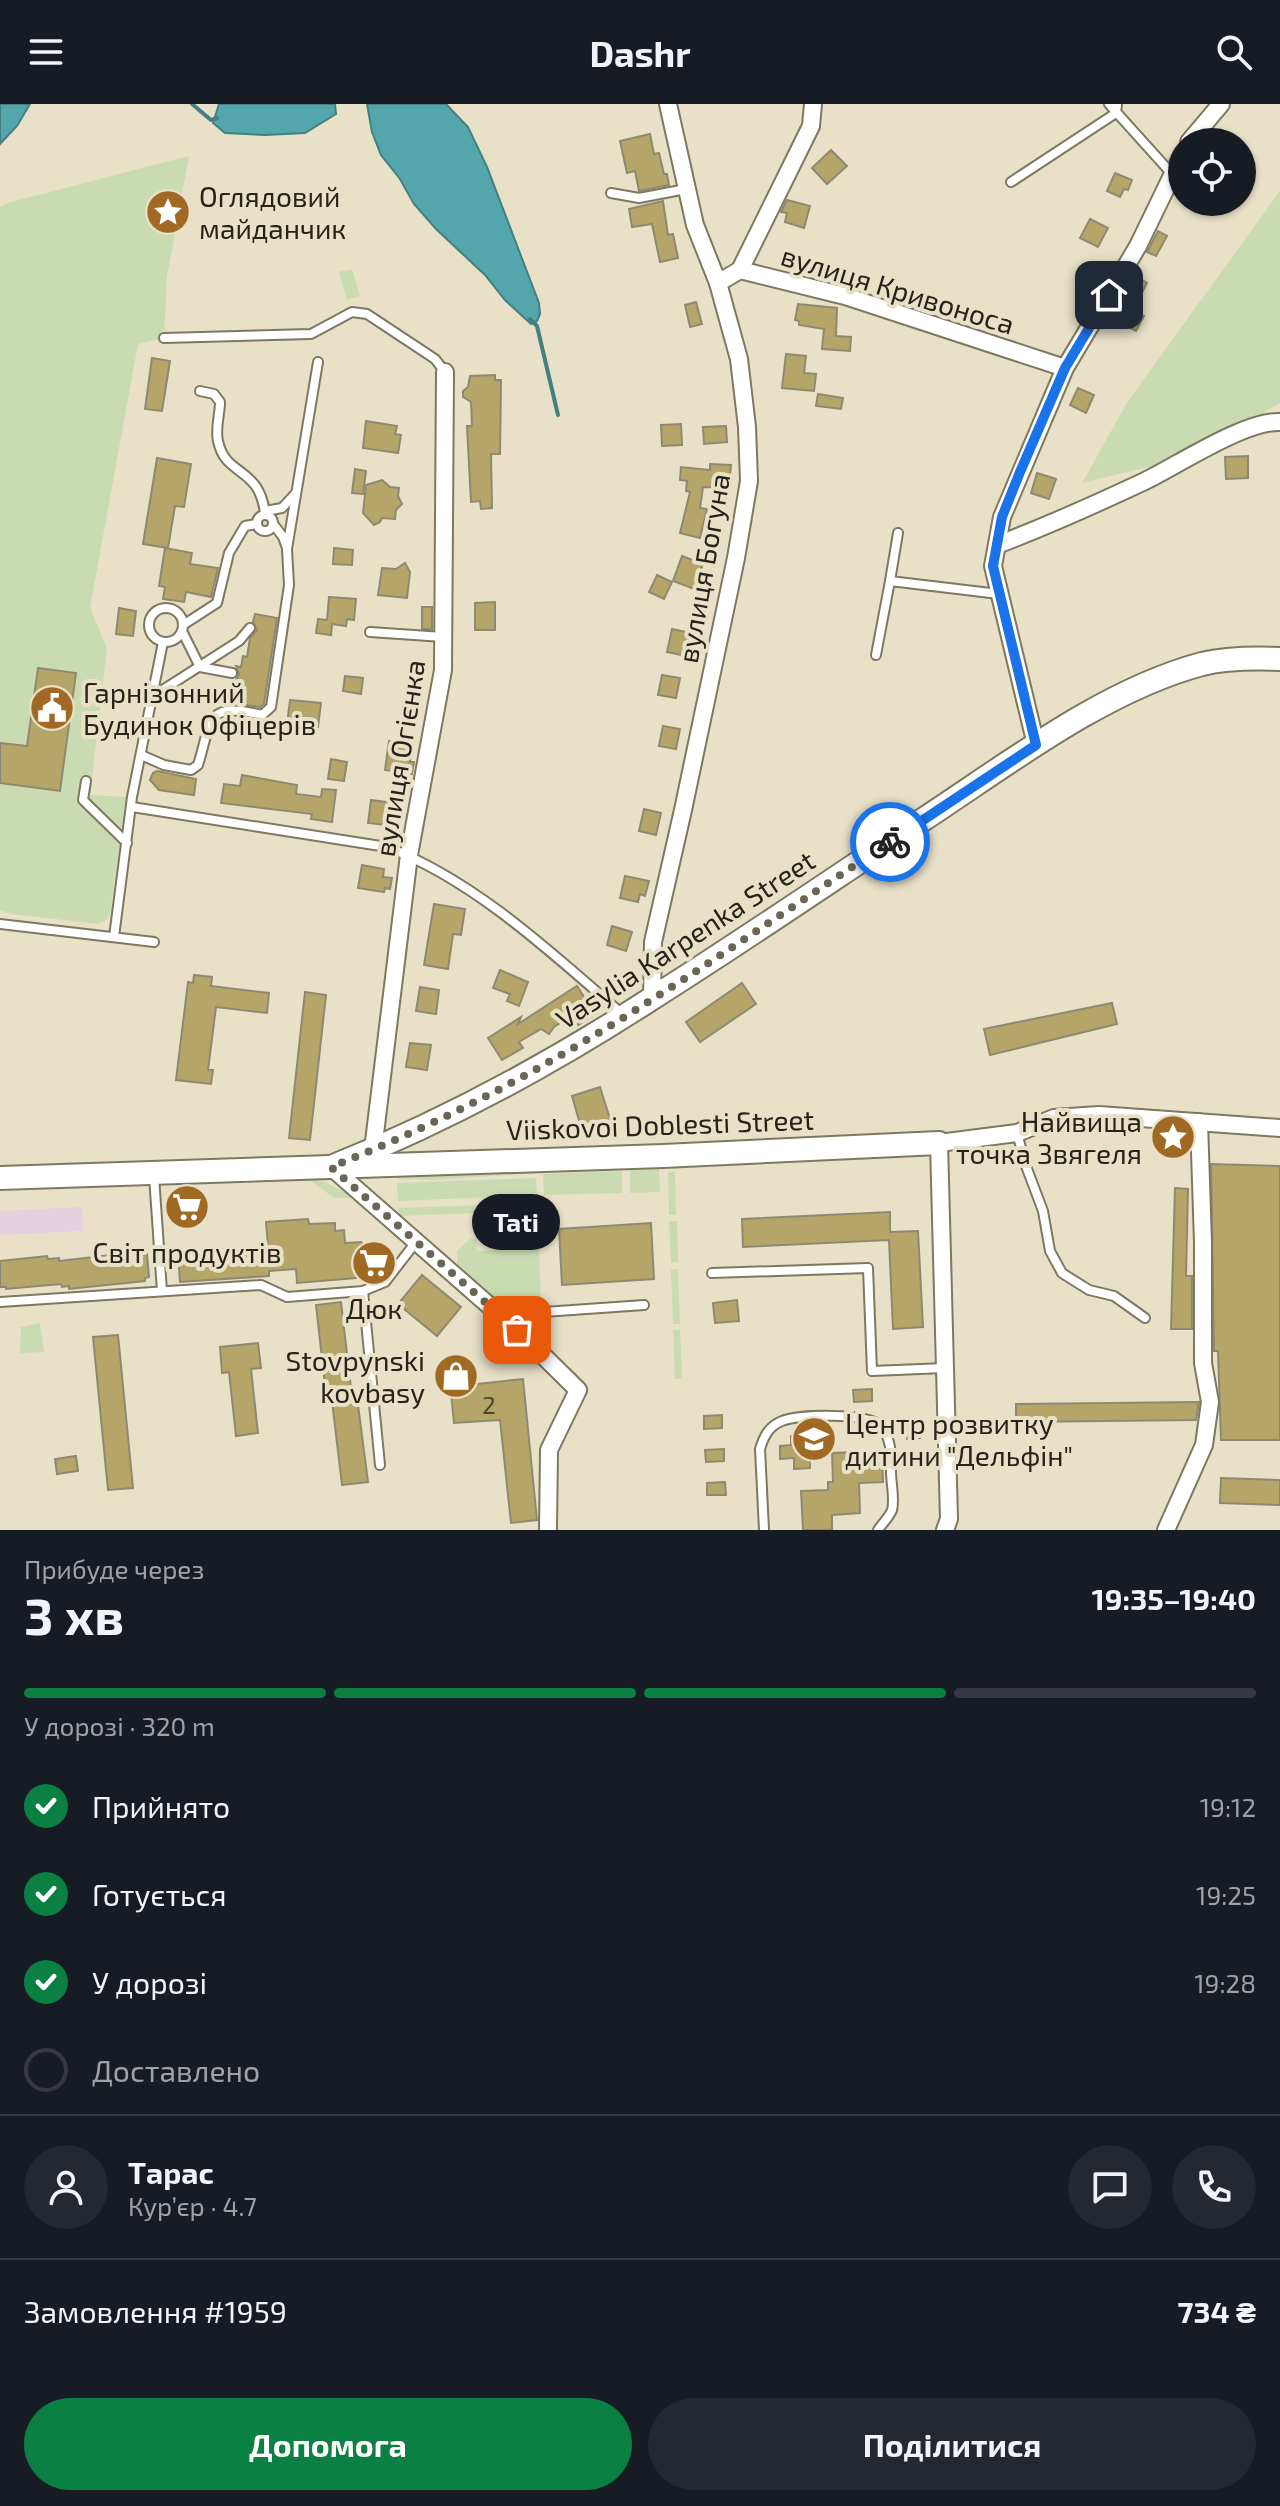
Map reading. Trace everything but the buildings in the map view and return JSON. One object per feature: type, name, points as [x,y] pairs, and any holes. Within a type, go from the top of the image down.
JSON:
[{"type":"street","name":"вулиця Богуна","points":[[652,999],[653,942],[730,585],[749,481],[747,427],[739,359],[718,283],[695,225],[668,104]]},
{"type":"street","points":[[740,270],[811,126],[813,104]]},
{"type":"street","points":[[1201,128],[1221,104]]},
{"type":"street","points":[[1036,745],[993,566],[1002,517],[1065,368],[1138,246],[1168,185]]},
{"type":"street","name":"вулиця Кривоноса","points":[[718,283],[740,270],[845,296],[1065,368]]},
{"type":"street","name":"вулиця Огієнка","points":[[373,1150],[409,855],[443,670],[445,372]]},
{"type":"street","points":[[997,545],[1075,513],[1235,435],[1268,421],[1280,422]]},
{"type":"street","name":"Vasylia Karpenka Street","points":[[331,1167],[373,1150],[542,1067],[652,999],[1036,745],[1132,689],[1203,664],[1244,658],[1280,659]]},
{"type":"street","points":[[945,1530],[949,1519],[939,1143],[1017,1133],[1054,1118],[1099,1115],[1280,1128]]},
{"type":"street","points":[[1166,1530],[1204,1445],[1210,1402],[1203,1363],[1199,1122]]},
{"type":"street","name":"Viiskovoi Doblesti Street","points":[[0,1178],[663,1156],[939,1143]]},
{"type":"street","points":[[331,1167],[499,1315],[578,1390],[549,1450],[548,1530]]},
{"type":"lane","points":[[1109,104],[1117,108],[1168,169]]},
{"type":"lane","points":[[1011,182],[1117,108]]},
{"type":"lane","points":[[611,193],[639,198],[686,189]]},
{"type":"lane","points":[[164,338],[311,334],[352,312],[367,314],[435,359],[445,372]]},
{"type":"lane","points":[[141,755],[164,765],[191,770],[198,765],[208,723],[213,717],[229,710],[262,715],[271,707],[289,585],[287,549],[318,362]]},
{"type":"lane","points":[[200,391],[214,394],[220,402],[217,439],[222,451],[229,463],[251,478],[259,488],[265,512],[273,518],[287,549]]},
{"type":"lane","points":[[257,524],[265,512],[282,508],[297,492]]},
{"type":"lane","points":[[257,524],[265,531],[274,525]]},
{"type":"lane","points":[[200,667],[182,628],[182,619],[174,611],[158,611],[149,626],[153,636],[163,642],[175,640],[182,628],[219,600],[234,541],[245,526],[257,524]]},
{"type":"lane","points":[[876,655],[898,533]]},
{"type":"lane","points":[[890,581],[999,594]]},
{"type":"lane","points":[[151,701],[161,691],[239,641],[250,628]]},
{"type":"lane","points":[[370,632],[443,637]]},
{"type":"lane","points":[[114,937],[132,807],[163,642]]},
{"type":"lane","points":[[200,667],[232,673]]},
{"type":"lane","points":[[86,781],[83,800],[127,843]]},
{"type":"lane","points":[[132,807],[387,847],[409,855],[499,910],[625,1016]]},
{"type":"lane","points":[[0,924],[154,942]]},
{"type":"lane","points":[[1017,1133],[1043,1211],[1050,1251],[1062,1273],[1089,1290],[1114,1296],[1145,1318]]},
{"type":"lane","points":[[153,1172],[162,1291]]},
{"type":"lane","points":[[0,1302],[261,1285],[287,1297],[363,1291],[385,1282],[417,1241]]},
{"type":"lane","points":[[712,1273],[868,1268],[872,1371],[945,1368]]},
{"type":"lane","points":[[363,1291],[380,1465]]},
{"type":"lane","points":[[499,1315],[644,1305]]},
{"type":"lane","points":[[764,1530],[760,1449],[763,1438],[773,1426],[785,1420],[863,1417],[882,1427],[890,1444],[892,1509],[878,1530]]},
{"type":"shaded area","points":[[82,1207],[83,1231],[0,1235],[0,1211]]},
{"type":"green space","points":[[189,156],[167,277],[164,338],[138,344],[90,608],[107,648],[90,795],[126,797],[110,914],[98,924],[10,914],[0,910],[0,207]]},
{"type":"green space","points":[[1280,191],[1280,403],[1190,457],[1082,483],[1128,401]]},
{"type":"green space","points":[[352,269],[360,296],[347,300],[339,272]]},
{"type":"green space","points":[[536,1168],[536,1173],[431,1180],[397,1179],[397,1174]]},
{"type":"green space","points":[[659,1169],[660,1192],[630,1193],[630,1170]]},
{"type":"green space","points":[[622,1171],[622,1193],[544,1195],[543,1174]]},
{"type":"green space","points":[[668,1172],[675,1172],[676,1215],[669,1215]]},
{"type":"green space","points":[[307,1178],[325,1182],[356,1198],[334,1198]]},
{"type":"green space","points":[[536,1178],[537,1195],[398,1201],[397,1183]]},
{"type":"green space","points":[[537,1203],[538,1235],[530,1235],[528,1211],[399,1216],[398,1208]]},
{"type":"green space","points":[[669,1221],[677,1221],[678,1262],[671,1263]]},
{"type":"green space","points":[[470,1239],[476,1239],[477,1251],[539,1249],[541,1303],[503,1304],[493,1301],[457,1266],[457,1251]]},
{"type":"green space","points":[[671,1269],[678,1269],[680,1324],[673,1324]]},
{"type":"green space","points":[[40,1323],[44,1352],[20,1353],[21,1327]]},
{"type":"green space","points":[[673,1330],[680,1330],[682,1379],[675,1379]]},
{"type":"water","points":[[0,104],[30,104],[17,126],[0,144]]},
{"type":"water","points":[[219,104],[335,104],[336,114],[305,133],[225,133],[213,123]]},
{"type":"water","points":[[367,104],[446,104],[468,127],[487,167],[539,303],[537,321],[531,324],[505,300],[485,275],[414,204],[381,155],[372,132]]},
{"type":"waterway","points":[[192,104],[211,120],[217,118]]},
{"type":"waterway","points":[[530,319],[537,326],[558,415]]},
{"type":"way so far","points":[[517,1330],[331,1167],[439,1120],[542,1067],[652,999],[890,842]]},
{"type":"place","name":"Оглядовий майданчик","points":[[168,212]]},
{"type":"place","name":"Гарнізонний Будинок Офіцерів","points":[[52,708]]},
{"type":"place","name":"Найвища точка Звягеля","points":[[1173,1137]]},
{"type":"place","name":"Світ продуктів","points":[[187,1207]]},
{"type":"place","name":"Дюк","points":[[374,1263]]},
{"type":"place","name":"Tati","points":[[517,1330]]},
{"type":"place","name":"Stovpynski kovbasy","points":[[456,1376]]},
{"type":"place","name":"Центр розвитку дитини \"Дельфін\"","points":[[814,1439]]},
{"type":"route","points":[[890,842],[1036,745],[993,566],[1002,517],[1020,472],[1065,368],[1109,295]]}]
